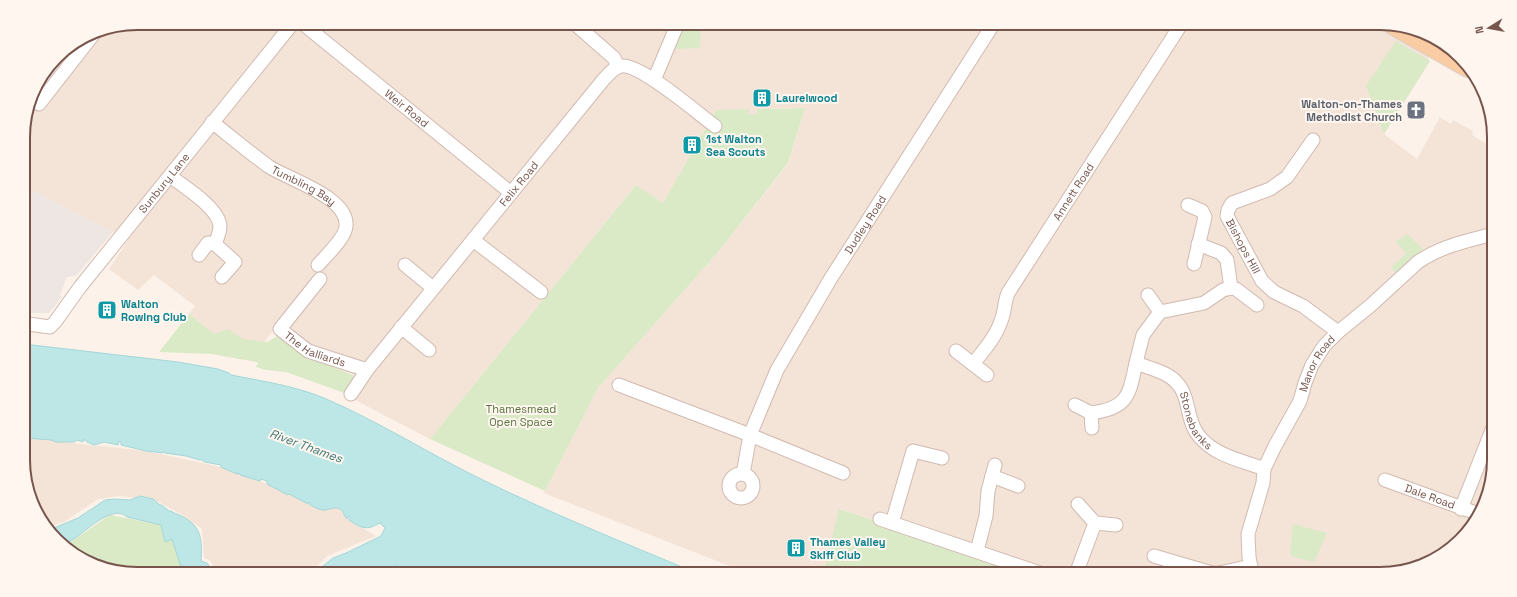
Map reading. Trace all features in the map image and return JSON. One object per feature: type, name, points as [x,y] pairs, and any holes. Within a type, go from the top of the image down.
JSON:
[{"type":"main road","points":[[1413,36],[1449,56]]},
{"type":"street","name":"Sunbury Lane","points":[[30,324],[50,327],[55,322],[80,287],[287,30]]},
{"type":"street","name":"Weir Road","points":[[311,30],[511,193]]},
{"type":"street","points":[[582,30],[614,58],[618,67],[622,66],[633,68],[654,80],[715,126]]},
{"type":"street","points":[[654,80],[675,30]]},
{"type":"street","name":"Dudley Road","points":[[743,474],[750,435],[777,370],[831,278],[990,30]]},
{"type":"street","name":"Annett Road","points":[[974,364],[1002,320],[1004,303],[1008,293],[1177,30]]},
{"type":"street","points":[[39,104],[87,42]]},
{"type":"street","name":"Felix Road","points":[[351,394],[367,370],[433,288],[604,79],[611,71],[618,67]]},
{"type":"street","name":"Tumbling Bay","points":[[212,122],[268,166],[304,183],[328,198],[344,214],[346,220],[345,232],[318,265]]},
{"type":"street","name":"Bishops Hill","points":[[1313,140],[1288,177],[1270,189],[1232,202],[1227,216],[1262,281],[1268,287],[1303,306],[1338,332]]},
{"type":"street","points":[[170,176],[210,207],[216,216],[220,226],[215,244]]},
{"type":"street","points":[[1188,206],[1202,212],[1205,217],[1194,264]]},
{"type":"street","name":"Manor Road","points":[[1252,567],[1248,534],[1263,483],[1264,469],[1300,401],[1312,365],[1324,346],[1418,262],[1446,247],[1487,236]]},
{"type":"street","points":[[473,240],[541,292]]},
{"type":"street","points":[[199,255],[208,243],[215,244],[235,262],[222,277]]},
{"type":"street","points":[[1198,244],[1224,256],[1231,288]]},
{"type":"street","points":[[405,265],[433,288]]},
{"type":"street","name":"The Halliards","points":[[320,279],[280,329],[308,351],[367,370]]},
{"type":"street","points":[[1075,405],[1091,412],[1110,410],[1125,399],[1131,386],[1143,335],[1160,312],[1204,303],[1223,290],[1231,288],[1236,289],[1257,305]]},
{"type":"street","points":[[1148,295],[1160,312]]},
{"type":"street","points":[[402,327],[429,350]]},
{"type":"street","points":[[956,352],[987,375]]},
{"type":"street","name":"Stonebanks","points":[[1136,363],[1164,374],[1177,382],[1182,389],[1192,427],[1205,443],[1222,455],[1264,469]]},
{"type":"street","points":[[619,385],[750,435],[843,474]]},
{"type":"street","points":[[1091,412],[1092,428]]},
{"type":"street","points":[[1461,508],[1487,443]]},
{"type":"street","points":[[942,458],[913,451],[886,521],[1023,567]]},
{"type":"street","points":[[977,551],[986,516],[988,491],[994,470],[1018,486]]},
{"type":"street","name":"Dale Road","points":[[1385,480],[1473,512]]},
{"type":"street","points":[[1078,504],[1095,523],[1116,525]]},
{"type":"street","points":[[1079,567],[1095,523]]},
{"type":"street","points":[[1154,556],[1192,567]]},
{"type":"shaded area","points":[[130,30],[1387,30],[1401,32],[1414,36],[1430,61],[1384,134],[1417,159],[1440,117],[1451,124],[1453,120],[1473,131],[1472,135],[1487,144],[1487,467],[1485,481],[1473,513],[1456,536],[1433,553],[1421,559],[1401,565],[1387,567],[1011,567],[840,509],[825,567],[732,567],[544,493],[598,388],[719,251],[788,164],[805,108],[757,109],[757,114],[749,114],[749,110],[716,110],[663,203],[636,185],[430,439],[357,401],[345,389],[355,375],[306,356],[273,331],[263,343],[269,364],[212,354],[214,334],[189,314],[195,306],[154,275],[138,290],[109,269],[128,240],[30,189],[30,130],[38,96],[43,85],[84,44],[116,32]]},
{"type":"shaded area","points":[[74,52],[42,93],[39,93],[52,72],[61,61]]},
{"type":"shaded area","points":[[30,189],[113,232],[76,276],[67,277],[60,295],[62,297],[49,313],[30,313]]},
{"type":"shaded area","points":[[30,439],[146,451],[221,467],[267,484],[317,508],[338,508],[349,520],[376,536],[327,556],[316,567],[214,567],[210,560],[204,558],[202,529],[181,514],[155,500],[119,496],[98,499],[64,522],[53,525],[41,507],[32,481],[30,467]]},
{"type":"green space","points":[[682,30],[701,30],[700,48],[674,49]]},
{"type":"green space","points":[[1396,41],[1430,61],[1384,134],[1366,86]]},
{"type":"green space","name":"Thamesmead Open Space","points":[[805,108],[788,163],[719,251],[598,388],[545,491],[430,439],[636,185],[663,203],[716,110],[749,109],[749,114],[757,114],[757,109]]},
{"type":"green space","points":[[1407,234],[1423,249],[1396,273],[1391,267],[1406,254],[1396,242]]},
{"type":"green space","points":[[189,314],[214,334],[228,329],[243,339],[267,342],[279,335],[306,356],[355,376],[344,393],[286,372],[266,370],[256,367],[257,362],[212,354],[159,352]]},
{"type":"green space","points":[[839,509],[947,544],[1011,567],[825,567]]},
{"type":"green space","points":[[110,515],[161,525],[165,542],[172,539],[180,564],[182,567],[137,567],[116,565],[90,556],[69,542]]},
{"type":"green space","points":[[1293,524],[1327,533],[1314,562],[1291,556]]},
{"type":"water","name":"River Thames","points":[[30,345],[178,362],[218,369],[231,375],[278,384],[302,390],[324,398],[365,417],[511,494],[682,567],[321,567],[333,558],[381,536],[385,528],[380,523],[367,528],[360,527],[349,520],[349,516],[347,519],[340,509],[319,509],[310,505],[309,502],[308,504],[267,484],[267,481],[261,479],[260,481],[240,475],[221,467],[221,465],[205,462],[200,459],[165,453],[164,451],[163,453],[146,451],[121,445],[121,442],[119,441],[118,445],[104,442],[94,445],[86,440],[83,440],[83,442],[77,440],[75,442],[56,442],[51,440],[30,438]]},
{"type":"water","points":[[140,496],[153,499],[169,511],[182,516],[191,522],[200,537],[201,561],[207,563],[210,567],[182,567],[180,564],[172,539],[165,542],[161,525],[127,517],[122,514],[108,515],[94,523],[69,542],[55,528],[78,518],[105,500],[130,500]]},
{"type":"place","name":"Laurelwood","points":[[762,98]]},
{"type":"place","name":"Walton-on-Thames Methodist Church","points":[[1416,110]]},
{"type":"place","name":"1st Walton Sea Scouts","points":[[692,145]]},
{"type":"place","name":"Walton Rowing Club","points":[[107,310]]},
{"type":"place","name":"Thames Valley Skiff Club","points":[[796,548]]}]
